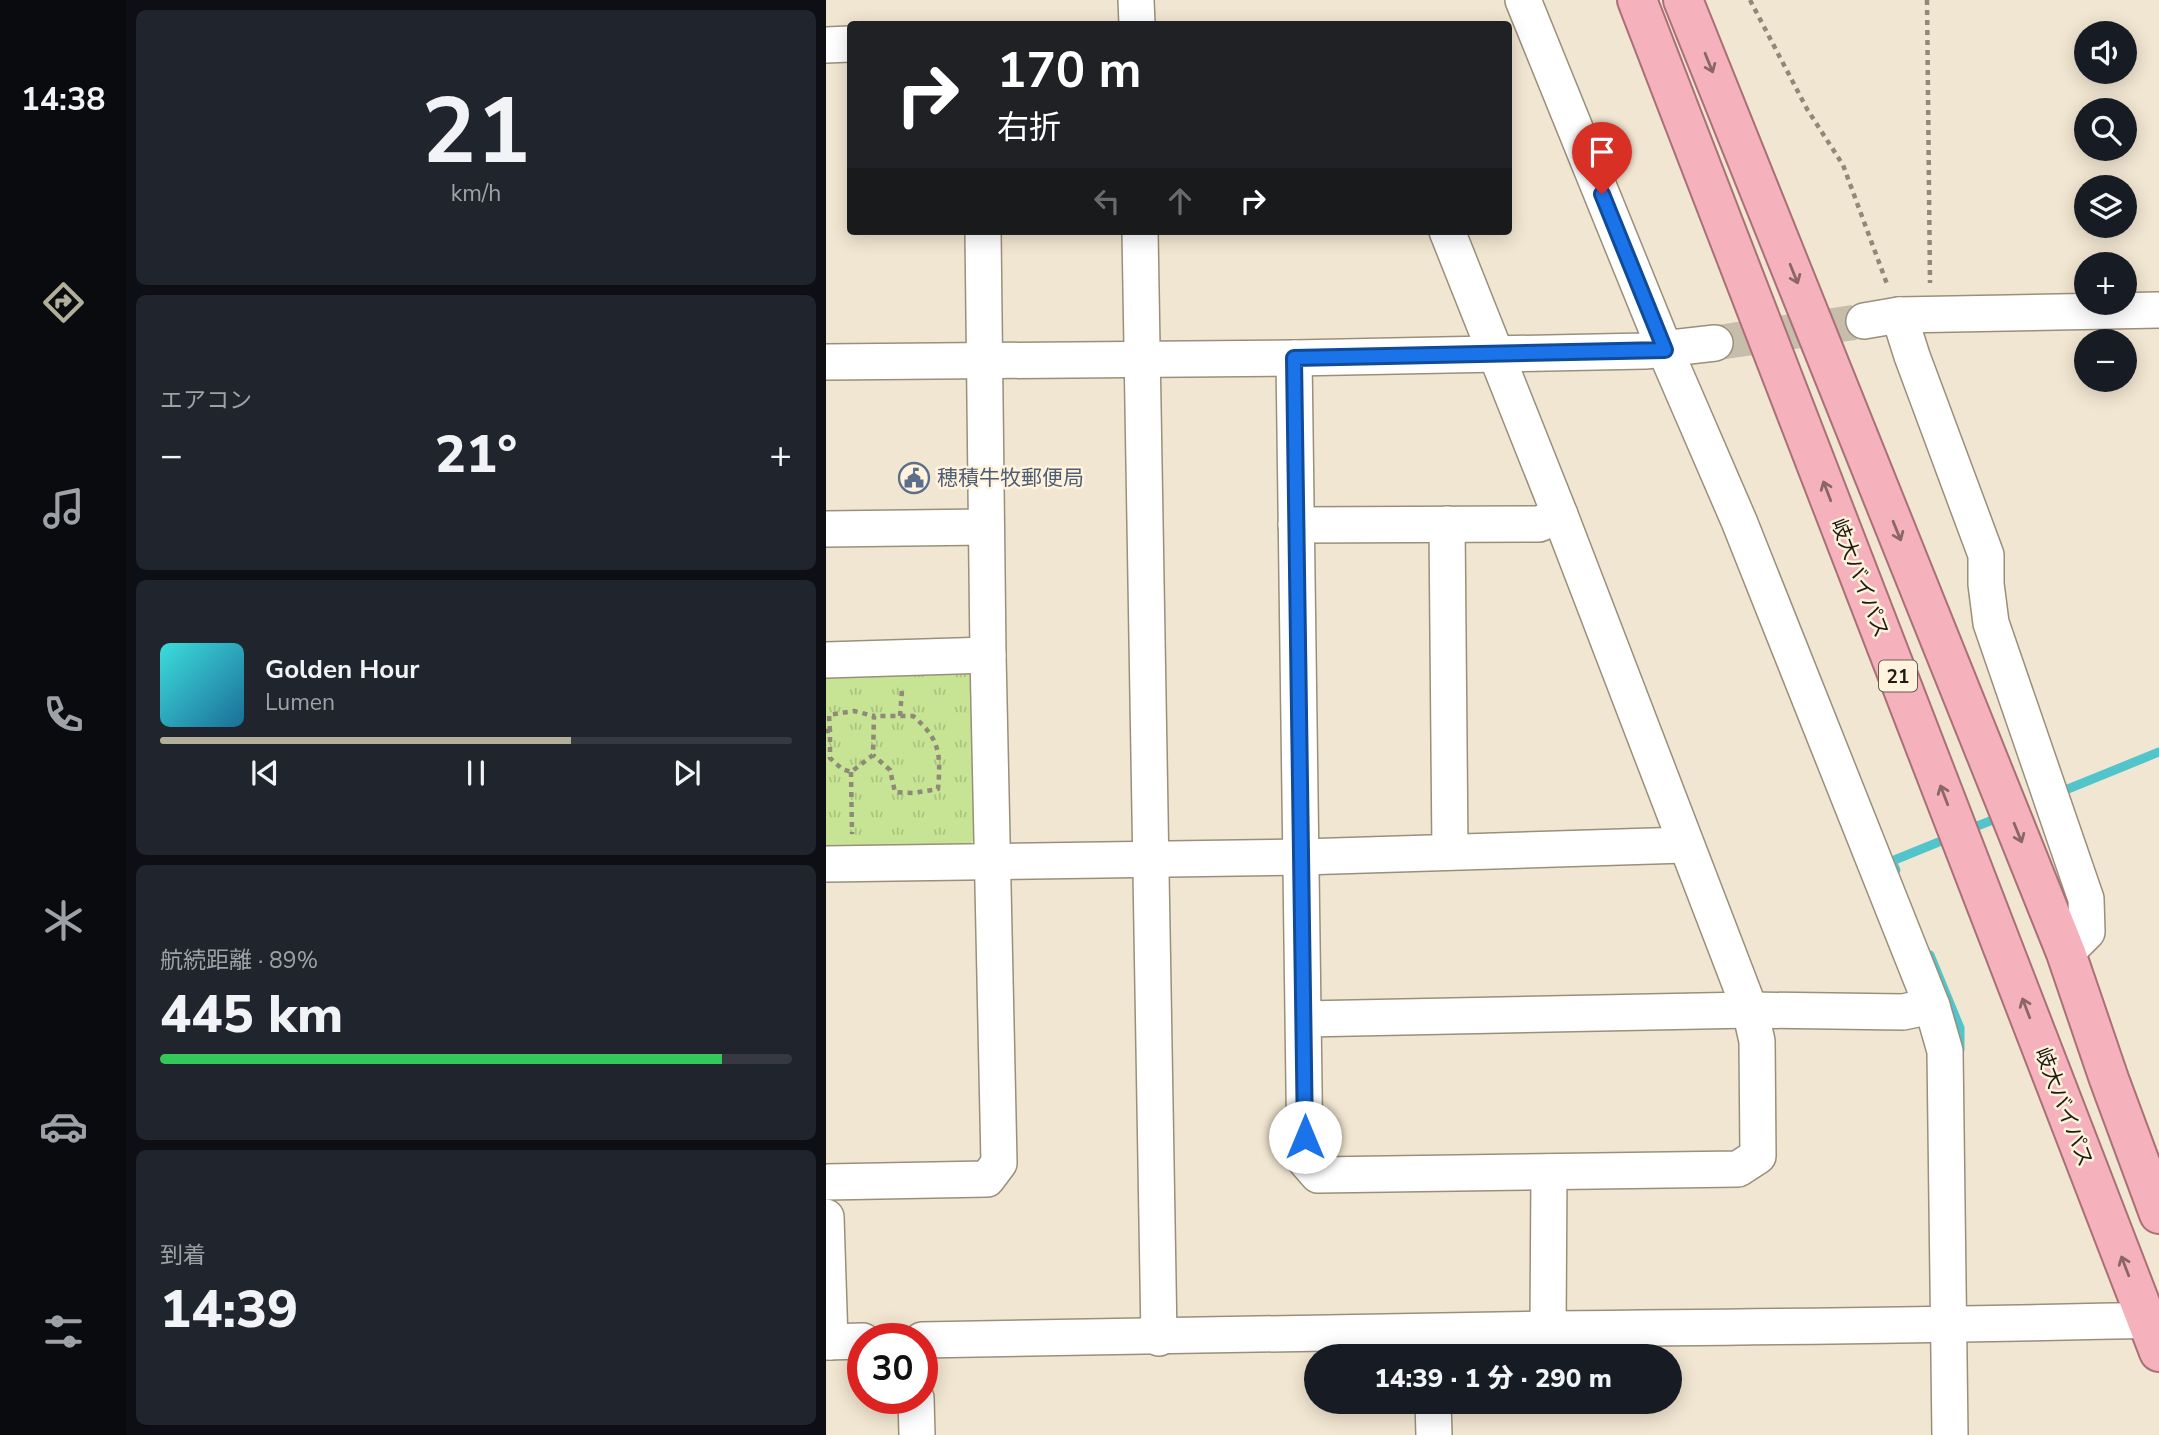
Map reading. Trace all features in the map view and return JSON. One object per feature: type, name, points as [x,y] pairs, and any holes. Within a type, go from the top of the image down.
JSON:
[{"type":"highway","name":"岐大バイパス","points":[[1637,0],[2155,1331]]},
{"type":"highway","name":"21","points":[[1683,0],[2066,953],[2159,1214]]},
{"type":"street","points":[[1136,0],[1137,21]]},
{"type":"street","points":[[1523,0],[1524,42],[1665,350],[1739,521],[1931,1006],[1945,1051],[1950,1435]]},
{"type":"street","points":[[826,45],[847,44]]},
{"type":"street","points":[[826,1182],[987,1179],[999,1163],[988,655],[984,235]]},
{"type":"street","points":[[1140,235],[1159,1338]]},
{"type":"street","points":[[1294,358],[1305,1160],[1318,1175],[1738,1169],[1758,1156],[1757,1041],[1750,1010],[1560,515],[1449,235]]},
{"type":"street","points":[[1864,321],[1915,314],[2159,310]]},
{"type":"street","points":[[1915,314],[1912,356],[1986,555],[1986,584],[1991,623],[2086,899],[2087,932],[2066,953]]},
{"type":"street","points":[[826,362],[1497,354],[1665,350],[1715,343]]},
{"type":"street","points":[[1296,524],[1539,524],[1560,515]]},
{"type":"street","points":[[1447,524],[1450,852]]},
{"type":"street","points":[[826,529],[986,527]]},
{"type":"street","points":[[826,660],[988,655]]},
{"type":"street","points":[[839,863],[1302,857],[1685,845]]},
{"type":"street","points":[[1304,1018],[1750,1010],[1903,1012],[1931,1006]]},
{"type":"street","points":[[1548,1329],[1549,1172]]},
{"type":"street","points":[[826,1217],[840,1342]]},
{"type":"street","points":[[938,1340],[1159,1338],[1432,1344],[1548,1329],[1733,1329],[1948,1324],[2155,1331]]},
{"type":"street","points":[[916,1414],[917,1435]]},
{"type":"street","points":[[1433,1414],[1434,1435]]},
{"type":"path","points":[[1750,0],[1807,109],[1843,165],[1915,314]]},
{"type":"path","points":[[1915,314],[1927,0]]},
{"type":"path","points":[[851,772],[830,758],[829,715],[854,711],[874,716],[913,716],[929,730],[941,758],[939,789],[914,793],[895,792],[890,770],[873,755]]},
{"type":"path","points":[[873,755],[874,716]]},
{"type":"path","points":[[839,863],[851,772],[873,755]]},
{"type":"green space","points":[[964,668],[980,679],[977,837],[967,846],[826,849],[826,670]]},
{"type":"waterway","points":[[2058,793],[2159,752]]},
{"type":"waterway","points":[[1967,830],[2003,816]]},
{"type":"waterway","points":[[1896,870],[1892,861],[1951,837]]},
{"type":"waterway","points":[[1930,955],[1960,1028],[1960,1050]]},
{"type":"tunnel","points":[[1715,343],[1864,321]]},
{"type":"place","name":"穂積牛牧郵便局","points":[[914,478]]},
{"type":"route","points":[[1305,1137],[1294,358],[1665,350],[1602,194]]}]
